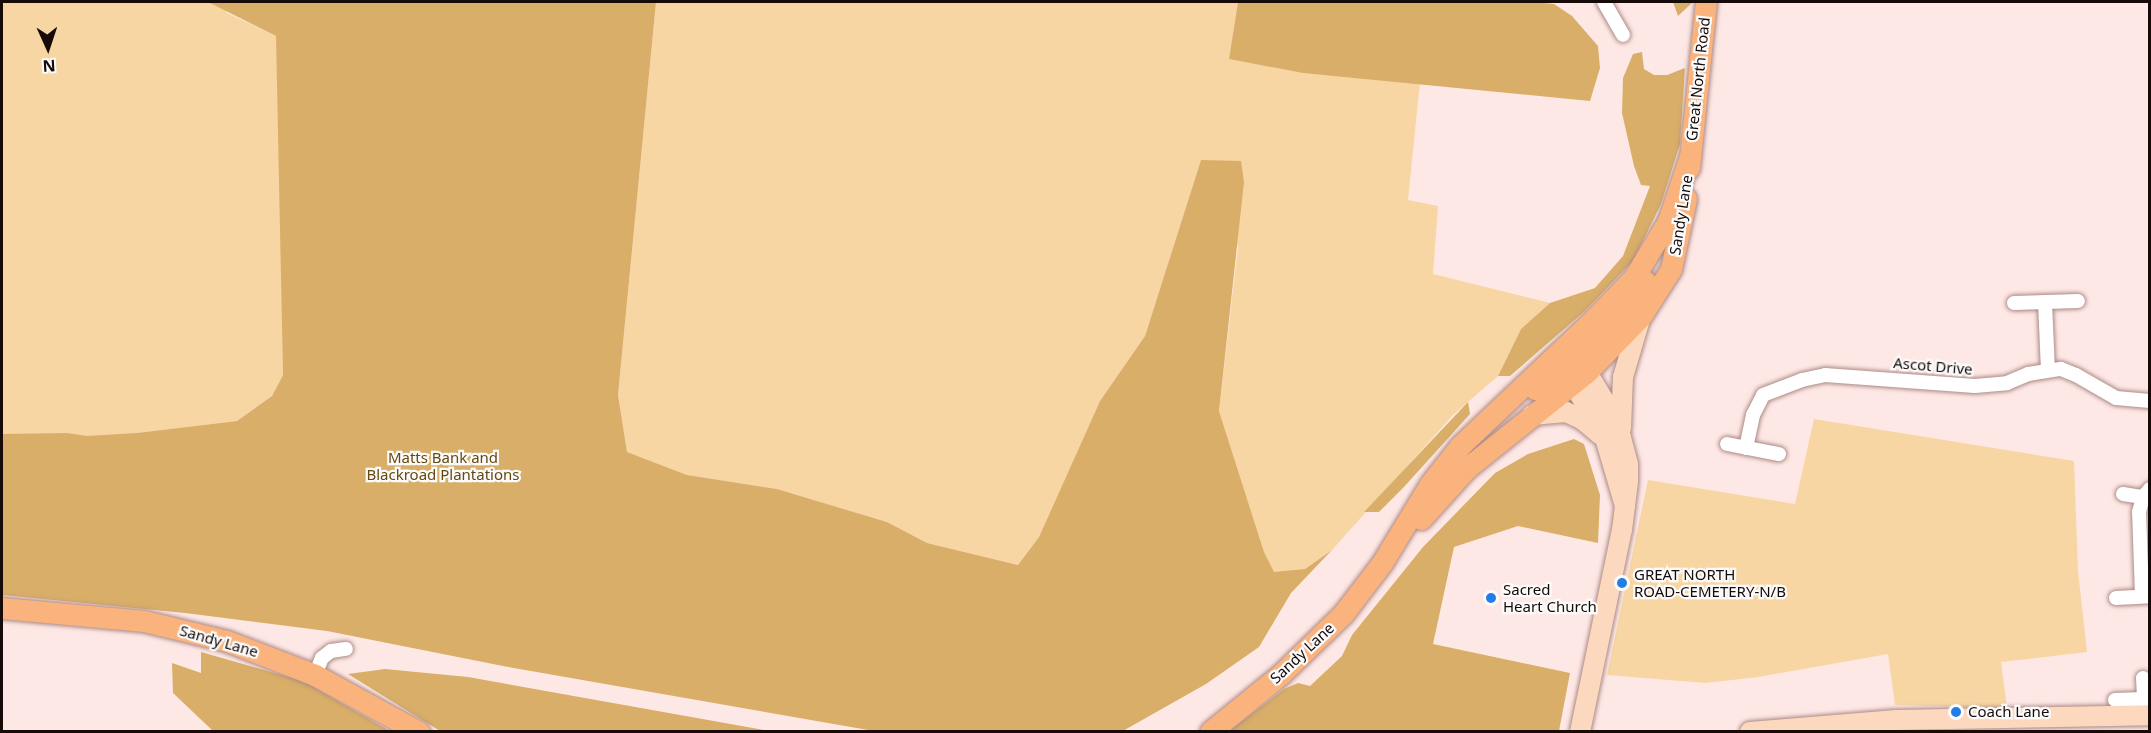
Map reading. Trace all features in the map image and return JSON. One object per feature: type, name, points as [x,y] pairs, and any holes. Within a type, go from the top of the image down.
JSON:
[{"type":"main road","name":"Great North Road","points":[[1690,156],[1706,2]]},
{"type":"main road","name":"Sandy Lane","points":[[1382,563],[1430,484],[1474,433],[1623,290],[1642,266],[1668,221],[1690,156]]},
{"type":"main road","name":"Sandy Lane","points":[[1210,732],[1281,674],[1335,621],[1382,563],[1467,468],[1532,415],[1641,316],[1666,280],[1674,260],[1684,209],[1690,156]]},
{"type":"main road","points":[[1474,433],[1576,373],[1639,291],[1656,259],[1668,221]]},
{"type":"main road","points":[[1613,438],[1623,377],[1641,316]]},
{"type":"main road","points":[[1576,373],[1628,464],[1625,506],[1580,732]]},
{"type":"main road","points":[[1532,415],[1555,411],[1572,414],[1613,438]]},
{"type":"main road","name":"Sandy Lane","points":[[2,608],[144,621],[227,641],[315,675],[419,732]]},
{"type":"main road","points":[[1750,732],[1897,720],[2013,725],[2148,704]]},
{"type":"street","points":[[1604,2],[1623,35]]},
{"type":"street","points":[[2014,303],[2078,301]]},
{"type":"street","points":[[2045,302],[2048,370]]},
{"type":"street","name":"Ascot Drive","points":[[1746,448],[1757,402],[1763,395],[1802,380],[1825,375],[1975,386],[2007,383],[2048,370],[2061,369],[2116,398],[2150,401]]},
{"type":"street","points":[[1727,444],[1779,454]]},
{"type":"street","points":[[2116,598],[2146,596],[2139,512],[2146,493],[2123,494]]},
{"type":"street","points":[[315,675],[322,658],[331,651],[346,649]]},
{"type":"street","points":[[2115,700],[2148,704],[2143,678]]},
{"type":"shaded area","points":[[2,2],[222,2],[227,13],[276,36],[283,375],[272,396],[237,421],[137,433],[2,463]]},
{"type":"shaded area","points":[[656,2],[1238,2],[1229,59],[1304,73],[1420,82],[1408,200],[1438,206],[1433,274],[1550,303],[1521,329],[1498,376],[1453,415],[1332,550],[1305,569],[1274,573],[1264,552],[1219,411],[1238,247],[1201,160],[1145,336],[1100,401],[1039,537],[1018,565],[927,543],[887,522],[777,489],[687,475],[627,452],[618,395]]},
{"type":"shaded area","points":[[1814,419],[2074,461],[2078,571],[2087,652],[2001,662],[2007,708],[1895,705],[1888,654],[1758,677],[1706,683],[1607,675],[1648,480],[1795,504]]},
{"type":"green space","name":"Matts Bank and Blackroad Plantations","points":[[208,2],[656,2],[618,395],[627,452],[687,475],[777,489],[887,522],[927,543],[1018,565],[1039,537],[1100,401],[1145,336],[1201,160],[1241,161],[1244,182],[1219,411],[1264,552],[1274,572],[1305,569],[1332,550],[1291,593],[1259,647],[1206,684],[1121,732],[874,731],[503,666],[327,631],[185,613],[2,595],[2,434],[67,433],[87,436],[137,433],[237,421],[272,396],[283,375],[276,36]]},
{"type":"green space","points":[[1238,2],[1533,2],[1554,4],[1572,16],[1598,46],[1600,68],[1590,101],[1303,73],[1229,59]]},
{"type":"green space","points":[[1673,2],[1693,2],[1678,16]]},
{"type":"green space","points":[[1642,52],[1644,69],[1654,75],[1667,75],[1685,68],[1680,144],[1661,204],[1633,261],[1585,311],[1510,376],[1498,376],[1521,329],[1550,303],[1595,288],[1623,256],[1650,186],[1641,185],[1634,166],[1622,113],[1623,78],[1633,54]]},
{"type":"green space","points":[[1468,402],[1470,414],[1403,488],[1379,512],[1364,512]]},
{"type":"green space","points":[[1574,439],[1584,444],[1600,495],[1598,543],[1518,526],[1454,547],[1433,644],[1570,673],[1559,731],[1229,731],[1284,689],[1298,683],[1310,686],[1342,656],[1352,635],[1423,547],[1495,473],[1528,454]]},
{"type":"green space","points":[[201,652],[303,681],[390,731],[213,731],[173,693],[172,663],[201,673]]},
{"type":"green space","points":[[385,669],[468,677],[769,731],[440,731],[348,674]]},
{"type":"place","name":"GREAT NORTH ROAD-CEMETERY-N/B","points":[[1622,583]]},
{"type":"place","name":"Sacred Heart Church","points":[[1491,598]]},
{"type":"place","name":"Coach Lane","points":[[1956,712]]}]
